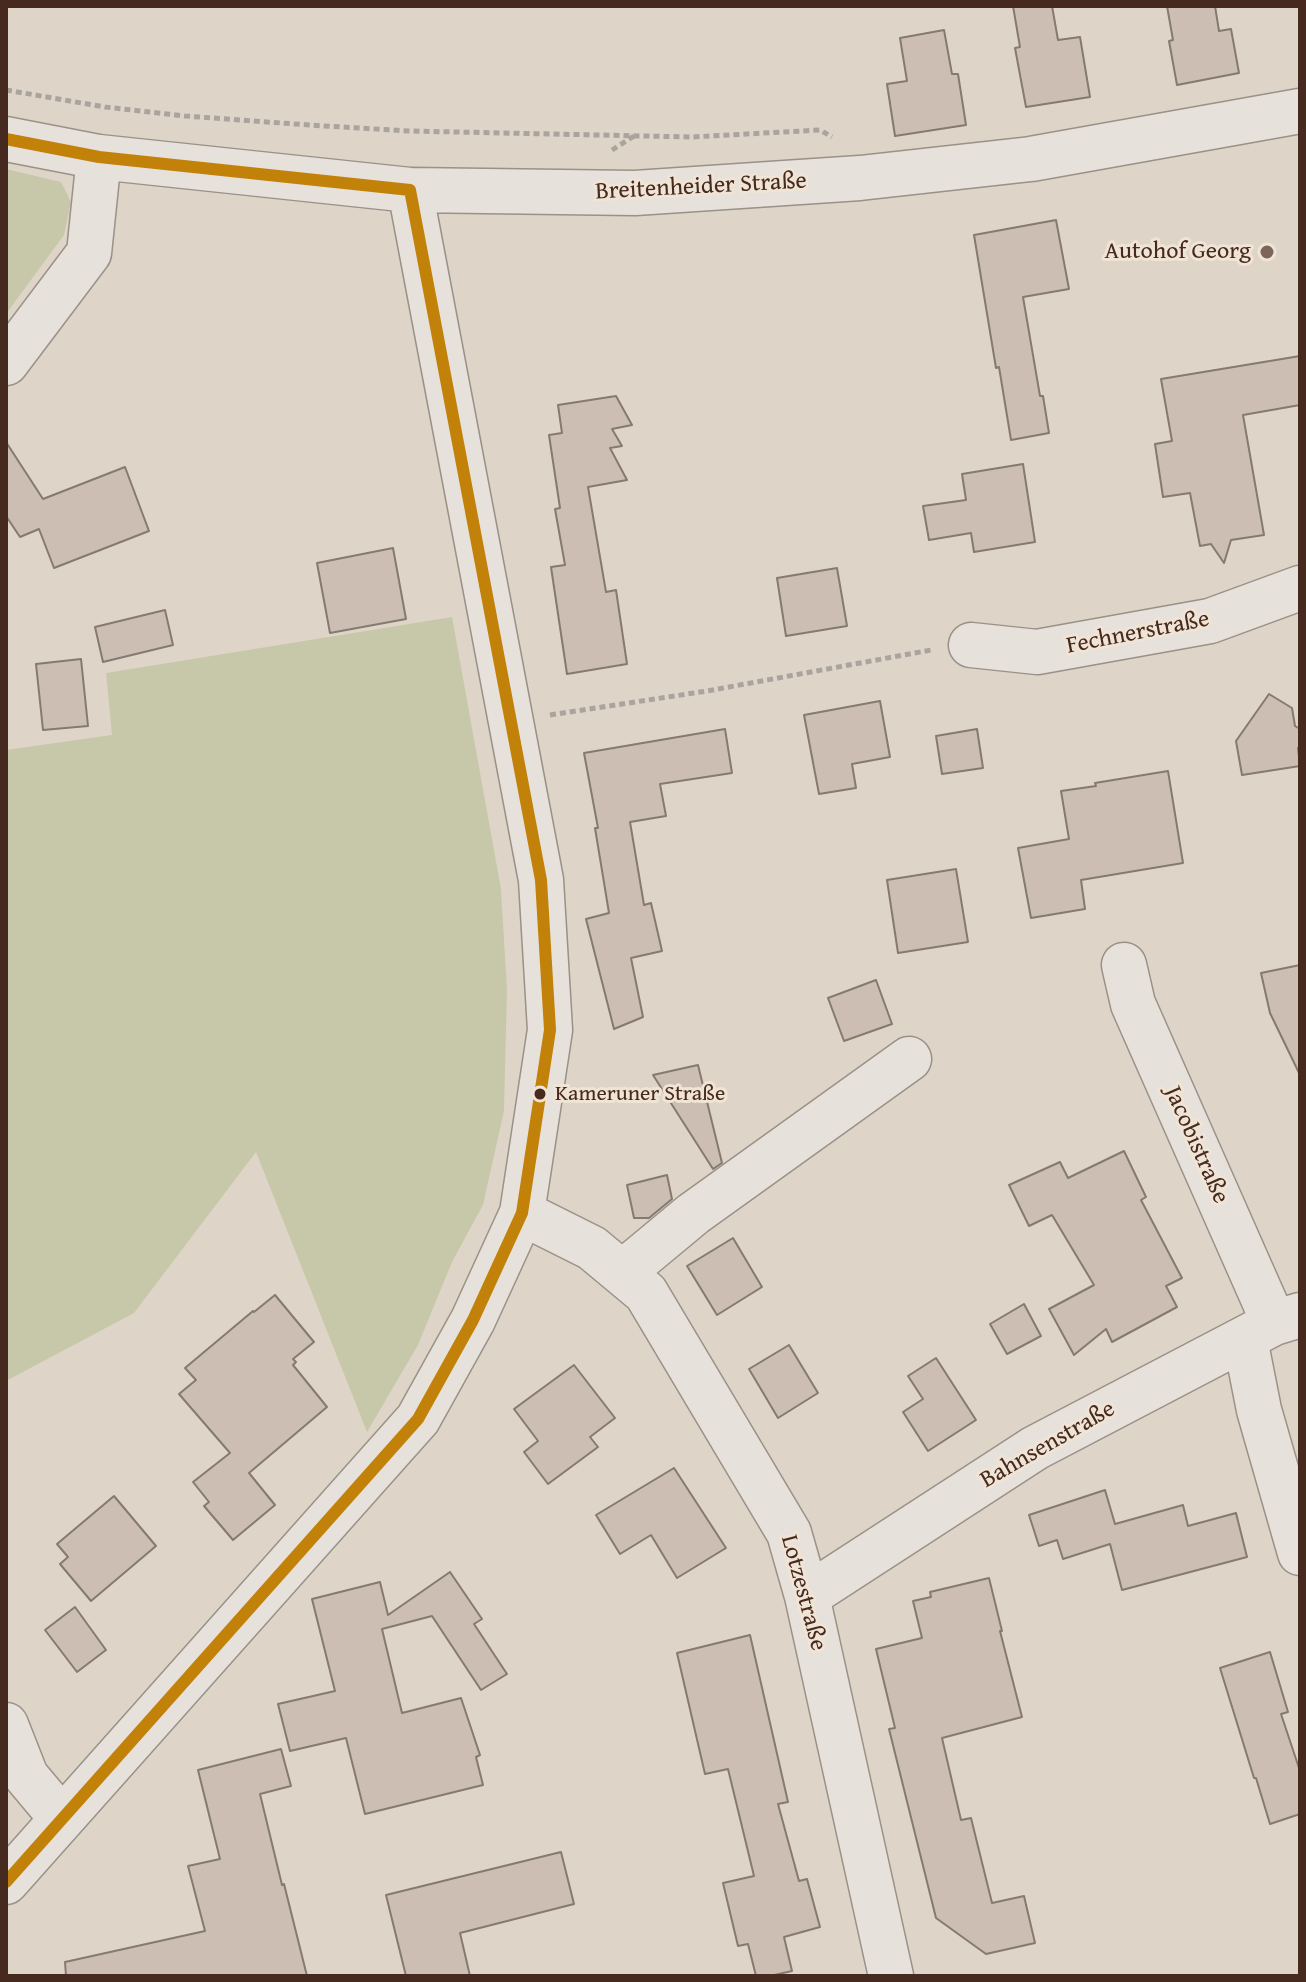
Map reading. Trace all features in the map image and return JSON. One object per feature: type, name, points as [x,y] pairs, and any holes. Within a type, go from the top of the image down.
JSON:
[{"type":"street","name":"Breitenheider Straße","points":[[6,139],[99,157],[410,190],[635,193],[860,178],[1031,159],[1300,111]]},
{"type":"street","points":[[6,363],[89,253],[99,157]]},
{"type":"street","points":[[6,1882],[418,1419],[473,1320],[522,1213],[550,1030],[541,880],[410,190]]},
{"type":"street","name":"Fechnerstraße","points":[[971,645],[1037,652],[1210,621],[1300,588]]},
{"type":"street","name":"Jacobistraße","points":[[1124,965],[1133,1004],[1273,1326],[1259,1410],[1300,1553]]},
{"type":"street","points":[[622,1273],[693,1214],[909,1059]]},
{"type":"street","name":"Lotzestraße","points":[[522,1213],[592,1248],[646,1293],[789,1533],[807,1596],[891,1976]]},
{"type":"street","name":"Bahnsenstraße","points":[[807,1596],[1035,1448],[1273,1326]]},
{"type":"street","points":[[6,1725],[26,1776],[62,1819]]},
{"type":"path","points":[[6,90],[105,107],[309,125],[409,131],[692,137],[820,130],[844,145]]},
{"type":"path","points":[[511,721],[971,645]]},
{"type":"green space","points":[[6,169],[61,182],[71,202],[64,235],[6,314]]},
{"type":"green space","points":[[452,617],[501,889],[507,990],[504,1111],[483,1205],[452,1262],[418,1345],[367,1432],[256,1152],[134,1313],[6,1381],[6,750],[112,735],[106,673]]},
{"type":"building","points":[[1013,6],[1052,6],[1058,40],[1080,37],[1090,97],[1026,107],[1015,48],[1020,47]]},
{"type":"building","points":[[1167,6],[1215,6],[1219,31],[1231,29],[1239,73],[1177,85],[1169,41],[1173,40]]},
{"type":"building","points":[[944,30],[952,74],[958,74],[966,125],[895,136],[887,84],[907,81],[900,38]]},
{"type":"building","points":[[1056,220],[1069,289],[1023,297],[1049,433],[1011,440],[974,235]]},
{"type":"building","points":[[1300,356],[1300,405],[1243,415],[1264,535],[1231,540],[1224,563],[1211,544],[1200,546],[1190,493],[1163,497],[1155,444],[1172,441],[1161,379]]},
{"type":"building","points":[[616,396],[632,425],[612,429],[622,446],[610,448],[627,480],[588,487],[606,592],[616,590],[627,664],[567,674],[551,567],[565,565],[555,509],[560,508],[549,435],[562,433],[558,405]]},
{"type":"building","points":[[6,442],[43,499],[125,467],[149,531],[54,568],[39,529],[20,537],[6,516]]},
{"type":"building","points":[[1023,464],[1035,542],[974,552],[971,533],[929,540],[923,506],[966,500],[962,474]]},
{"type":"building","points":[[393,548],[406,619],[330,633],[317,563]]},
{"type":"building","points":[[837,568],[847,626],[786,636],[777,578]]},
{"type":"building","points":[[165,610],[173,645],[103,662],[95,627]]},
{"type":"building","points":[[81,659],[88,726],[43,730],[36,664]]},
{"type":"building","points":[[1269,694],[1292,708],[1295,726],[1300,729],[1300,766],[1242,775],[1236,741]]},
{"type":"building","points":[[880,701],[890,757],[852,764],[856,788],[819,794],[804,715]]},
{"type":"building","points":[[725,729],[732,773],[660,784],[666,816],[630,822],[644,905],[651,903],[662,951],[631,958],[643,1017],[614,1029],[586,919],[609,913],[584,753]]},
{"type":"building","points":[[977,729],[983,768],[942,774],[936,736]]},
{"type":"building","points":[[1168,771],[1183,863],[1081,880],[1085,909],[1031,918],[1018,848],[1069,839],[1061,791]]},
{"type":"building","points":[[956,869],[968,942],[898,953],[887,880]]},
{"type":"building","points":[[1300,965],[1300,1075],[1270,1013],[1261,973]]},
{"type":"building","points":[[876,980],[892,1024],[844,1041],[828,998]]},
{"type":"building","points":[[698,1065],[722,1163],[713,1169],[653,1075]]},
{"type":"building","points":[[1124,1151],[1146,1197],[1141,1200],[1182,1278],[1166,1286],[1177,1307],[1112,1342],[1106,1329],[1074,1355],[1049,1309],[1094,1285],[1052,1215],[1029,1226],[1009,1185],[1060,1162],[1068,1178]]},
{"type":"building","points":[[667,1175],[672,1199],[649,1218],[634,1218],[627,1185]]},
{"type":"building","points":[[733,1238],[762,1287],[717,1315],[687,1266]]},
{"type":"building","points":[[275,1295],[314,1342],[293,1359],[296,1362],[293,1365],[327,1407],[249,1473],[275,1505],[233,1540],[204,1506],[209,1502],[193,1482],[230,1453],[179,1394],[196,1380],[185,1368]]},
{"type":"building","points":[[1024,1304],[1041,1336],[1007,1354],[990,1324]]},
{"type":"building","points":[[789,1345],[818,1393],[778,1418],[749,1369]]},
{"type":"building","points":[[936,1358],[976,1420],[928,1451],[903,1412],[923,1399],[908,1376]]},
{"type":"building","points":[[574,1365],[615,1418],[590,1437],[598,1447],[548,1484],[524,1452],[538,1441],[514,1409]]},
{"type":"building","points":[[674,1468],[726,1548],[677,1578],[651,1535],[620,1554],[596,1515]]},
{"type":"building","points":[[1105,1490],[1115,1524],[1183,1505],[1188,1526],[1236,1513],[1247,1557],[1122,1590],[1110,1544],[1063,1559],[1057,1540],[1039,1546],[1029,1515]]},
{"type":"building","points":[[114,1496],[156,1546],[91,1601],[60,1564],[68,1557],[57,1544]]},
{"type":"building","points":[[450,1572],[482,1619],[474,1624],[507,1674],[481,1690],[432,1616],[382,1629],[402,1713],[461,1698],[480,1755],[476,1757],[483,1785],[365,1814],[346,1738],[290,1751],[278,1704],[335,1691],[312,1599],[380,1582],[388,1615]]},
{"type":"building","points":[[989,1578],[1022,1717],[942,1738],[961,1820],[971,1818],[992,1903],[1024,1896],[1035,1943],[986,1954],[936,1918],[889,1729],[895,1728],[876,1649],[922,1638],[913,1601],[931,1597],[930,1592]]},
{"type":"building","points":[[75,1607],[106,1650],[77,1672],[45,1630]]},
{"type":"building","points":[[750,1635],[788,1802],[778,1804],[799,1881],[807,1879],[820,1927],[784,1937],[792,1971],[770,1976],[756,1976],[748,1944],[738,1946],[723,1883],[754,1876],[728,1769],[705,1774],[677,1653]]},
{"type":"building","points":[[1270,1652],[1288,1712],[1281,1714],[1300,1771],[1300,1814],[1270,1824],[1220,1668]]},
{"type":"building","points":[[281,1749],[291,1786],[260,1794],[307,1976],[66,1976],[65,1962],[205,1931],[188,1866],[220,1859],[198,1770]]},
{"type":"building","points":[[561,1852],[574,1904],[460,1933],[470,1976],[406,1976],[386,1895]]},
{"type":"transit line","points":[[6,139],[99,157],[410,190]]},
{"type":"transit line","points":[[6,1882],[418,1419],[473,1320],[522,1213],[550,1030],[541,880],[410,190]]},
{"type":"place","name":"Autohof Georg","points":[[1267,252]]},
{"type":"place","name":"Kameruner Straße","points":[[540,1094]]}]
